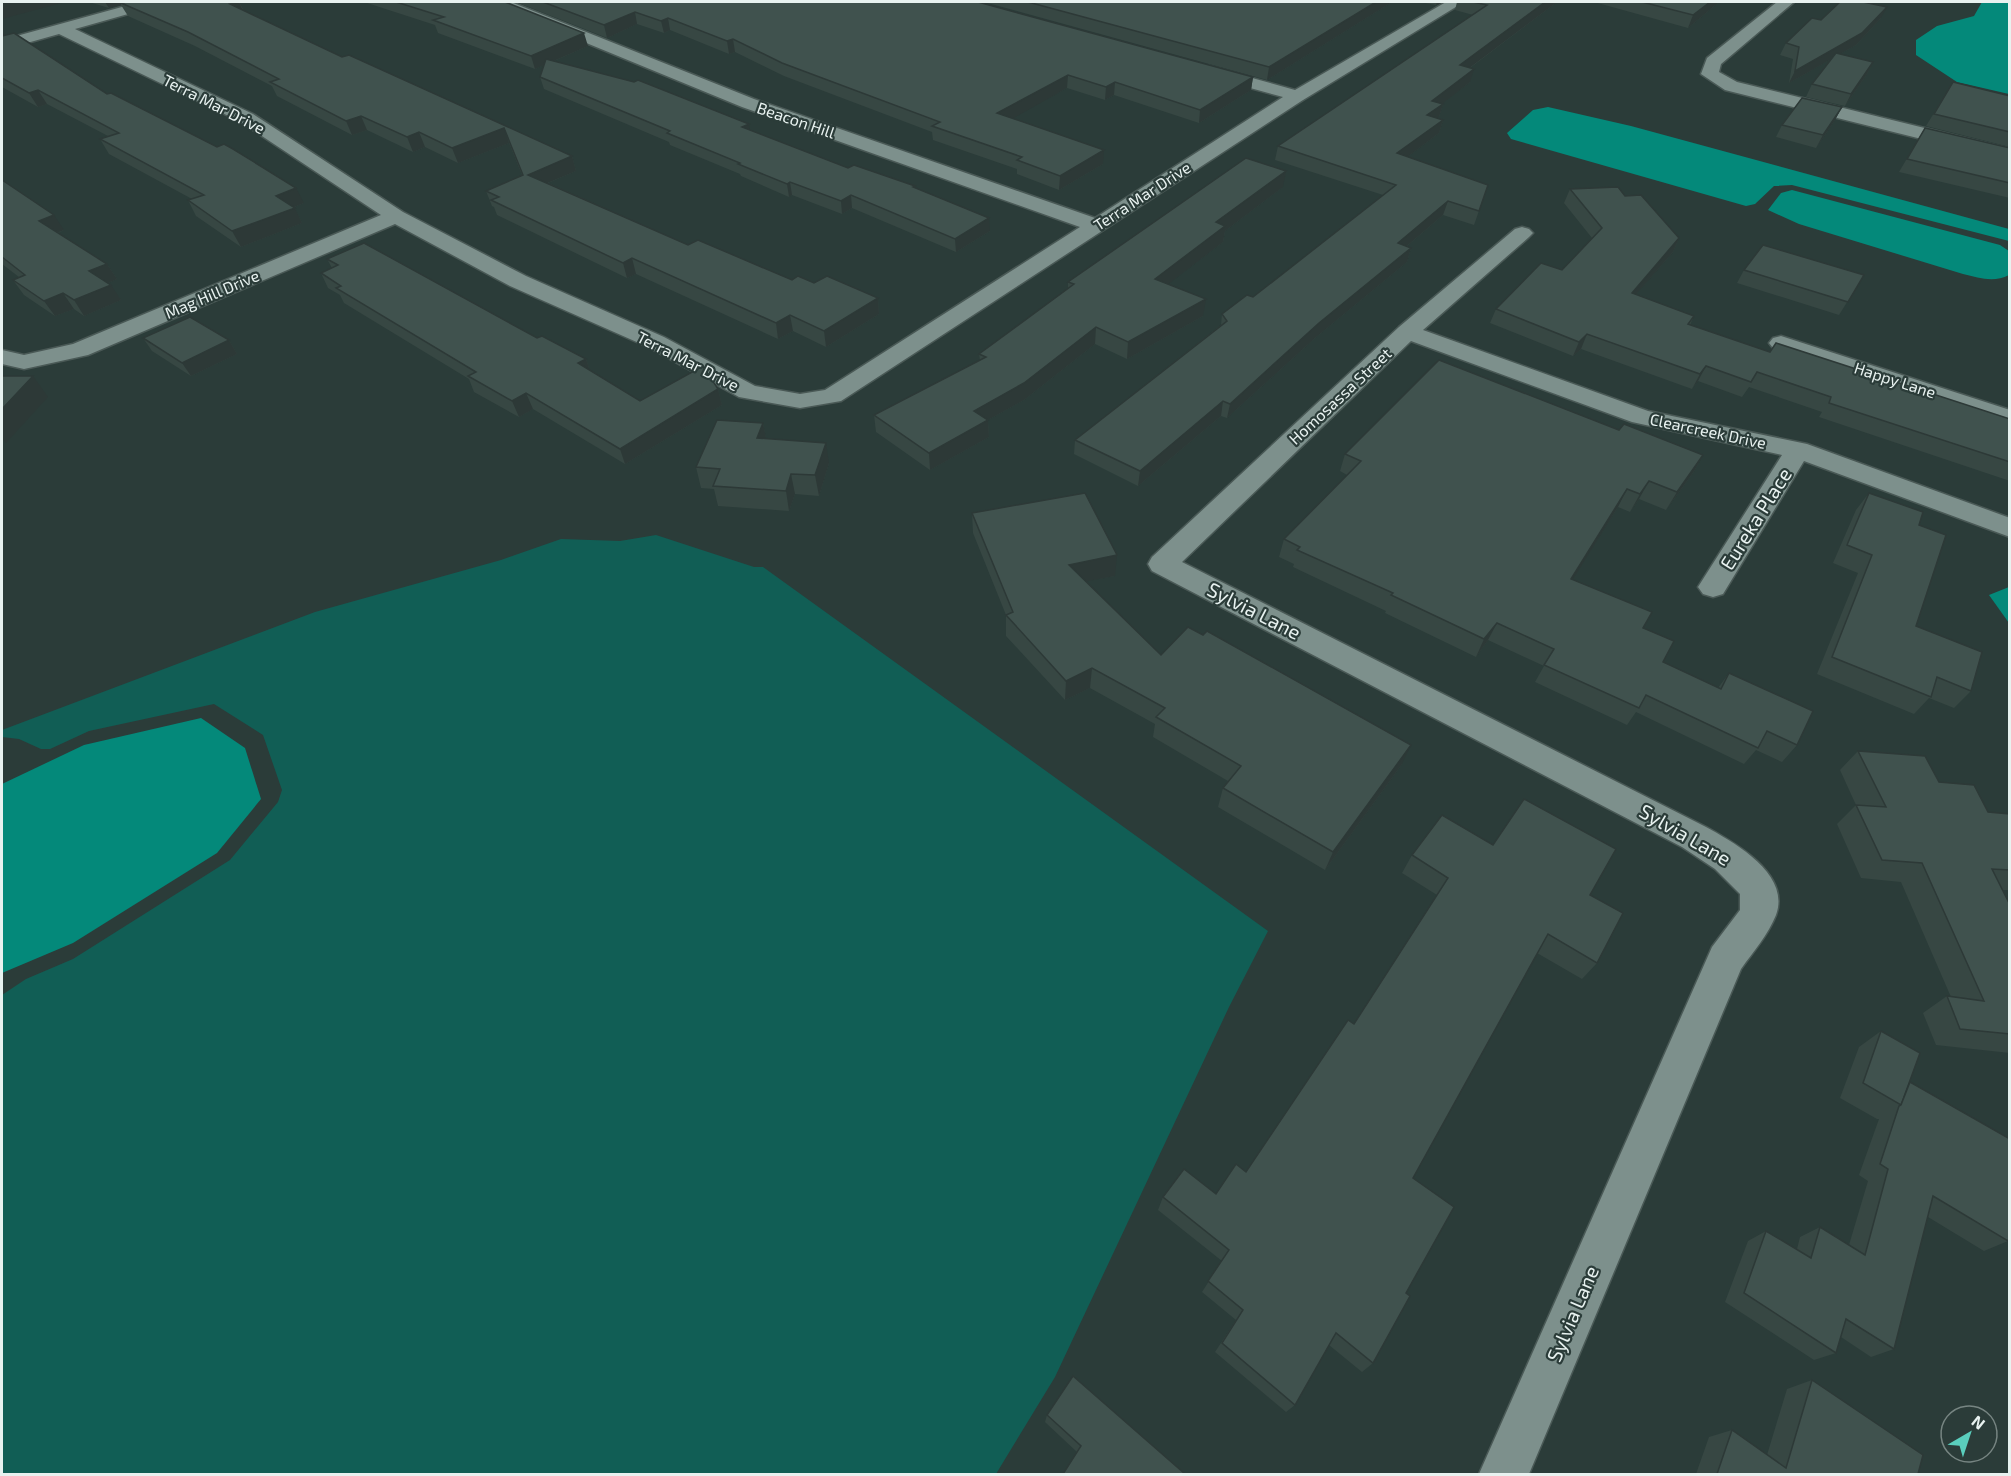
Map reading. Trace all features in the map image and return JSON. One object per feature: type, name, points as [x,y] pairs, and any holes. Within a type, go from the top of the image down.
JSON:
[{"type":"street","points":[[2,45],[155,2]]},
{"type":"street","name":"Beacon Hill","points":[[499,2],[748,103],[1096,225]]},
{"type":"street","name":"Terra Mar Drive","points":[[60,29],[247,118],[396,216],[518,281],[656,342],[748,392],[800,401],[832,396],[1297,96],[1453,2]]},
{"type":"street","points":[[1786,2],[1713,62],[1710,74],[1731,86],[2010,155]]},
{"type":"street","points":[[1194,67],[1297,96]]},
{"type":"street","name":"Mag Hill Drive","points":[[13,359],[80,350],[396,216]]},
{"type":"street","name":"Homosassa Street","points":[[1162,564],[1407,332],[1522,233]]},
{"type":"street","name":"Clearcreek Drive","points":[[1407,332],[1641,417],[1798,450],[2010,528]]},
{"type":"street","name":"Happy Lane","points":[[1781,343],[2010,418]]},
{"type":"street","name":"Eureka Place","points":[[1713,587],[1798,450]]},
{"type":"street","name":"Sylvia Lane","points":[[1162,564],[1694,837],[1734,862],[1750,878],[1758,896],[1759,912],[1726,959],[1504,1474]]},
{"type":"shaded area","points":[[1982,2],[2009,2],[2009,94],[1957,82],[1916,55],[1916,40],[1937,26],[1974,16]]},
{"type":"shaded area","points":[[1548,107],[1631,126],[2009,229],[2009,241],[1792,185],[1774,186],[1755,204],[1746,206],[1511,139],[1507,133],[1533,110]]},
{"type":"shaded area","points":[[1792,190],[2000,245],[2009,251],[2009,275],[1992,279],[1963,274],[1799,224],[1768,210],[1781,193]]},
{"type":"shaded area","points":[[656,535],[754,567],[763,567],[1268,931],[1229,1007],[1055,1377],[996,1474],[2,1474],[2,995],[26,979],[73,959],[230,860],[278,802],[282,790],[263,735],[214,704],[89,731],[50,749],[41,749],[19,739],[2,737],[2,730],[315,612],[501,560],[561,539],[620,541]]},
{"type":"shaded area","points":[[2009,587],[2009,623],[1989,595]]},
{"type":"shaded area","points":[[201,718],[245,748],[261,799],[217,853],[73,943],[2,973],[2,784],[84,745]]},
{"type":"building","points":[[239,2],[230,4],[342,57],[349,55],[572,156],[528,175],[688,245],[698,240],[792,280],[798,276],[814,283],[827,276],[878,298],[824,331],[790,315],[776,323],[632,258],[623,263],[491,200],[499,197],[486,191],[523,175],[504,128],[452,148],[419,132],[407,137],[361,116],[346,121],[270,82],[279,79],[188,32],[121,3]]},
{"type":"building","points":[[396,2],[505,2],[584,33],[531,56],[433,20],[444,17]]},
{"type":"building","points":[[543,2],[978,2],[1253,77],[1200,110],[1115,82],[1106,87],[1068,75],[997,113],[1104,150],[1060,176],[1017,160],[1022,157],[932,126],[940,122],[782,63],[733,39],[727,41],[668,18],[661,21],[635,12],[604,25]]},
{"type":"building","points":[[1028,2],[1376,2],[1269,67]]},
{"type":"building","points":[[1473,2],[1545,2],[1460,65],[1474,69],[1432,101],[1443,104],[1427,115],[1443,120],[1397,153],[1488,185],[1479,211],[1448,201],[1398,243],[1411,248],[1319,323],[1230,404],[1223,401],[1140,471],[1075,440],[1227,321],[1222,314],[1247,295],[1253,297],[1396,185],[1278,146],[1487,5]]},
{"type":"building","points":[[1642,2],[1710,2],[1693,15]]},
{"type":"building","points":[[1840,2],[1863,2],[1887,7],[1862,33],[1795,71],[1799,47],[1786,43],[1812,18],[1821,20]]},
{"type":"building","points":[[14,33],[107,94],[111,93],[217,147],[224,144],[296,188],[276,196],[295,208],[232,231],[188,200],[204,195],[100,139],[119,133],[38,90],[29,93],[2,78],[2,36]]},
{"type":"building","points":[[1836,53],[1873,62],[1851,94],[1812,84]]},
{"type":"building","points":[[546,59],[634,82],[638,80],[749,124],[742,127],[848,168],[854,165],[915,186],[913,187],[989,218],[955,239],[851,195],[841,201],[790,182],[787,184],[667,133],[670,131],[540,77]]},
{"type":"building","points":[[1953,82],[2010,96],[2010,132],[1934,114]]},
{"type":"building","points":[[1802,98],[1842,107],[1823,135],[1782,125]]},
{"type":"building","points":[[1925,128],[2010,148],[2010,183],[1907,159]]},
{"type":"building","points":[[1246,158],[1286,171],[1216,222],[1225,226],[1155,279],[1206,299],[1128,342],[1096,327],[1024,383],[974,411],[988,420],[929,453],[874,415],[986,357],[979,354],[1074,284],[1068,282]]},
{"type":"building","points":[[2,180],[54,215],[39,221],[107,264],[89,271],[111,285],[74,300],[63,293],[44,301],[13,280],[25,275],[2,257]]},
{"type":"building","points":[[1618,187],[1625,196],[1641,195],[1679,238],[1632,293],[1694,316],[1688,324],[1770,352],[1776,343],[2010,419],[2010,462],[1829,403],[1831,397],[1757,372],[1751,382],[1706,366],[1700,374],[1587,334],[1579,342],[1496,309],[1541,263],[1562,270],[1602,228],[1570,189]]},
{"type":"building","points":[[364,243],[537,338],[542,336],[586,359],[578,363],[640,401],[703,366],[718,389],[620,449],[526,393],[512,401],[468,376],[476,372],[336,288],[341,286],[321,273],[338,265],[327,259]]},
{"type":"building","points":[[1763,245],[1864,275],[1848,302],[1744,270]]},
{"type":"building","points":[[190,317],[229,340],[182,363],[143,338]]},
{"type":"building","points":[[1439,360],[1619,430],[1624,424],[1703,455],[1677,492],[1649,481],[1640,494],[1627,489],[1571,579],[1652,612],[1643,628],[1674,641],[1663,662],[1721,689],[1729,673],[1813,711],[1797,745],[1767,731],[1758,748],[1646,695],[1639,708],[1544,665],[1554,649],[1497,623],[1484,639],[1391,595],[1393,593],[1297,550],[1300,547],[1284,539],[1361,461],[1345,454]]},
{"type":"building","points":[[2,376],[33,376],[2,409]]},
{"type":"building","points":[[717,420],[763,423],[757,438],[826,443],[815,475],[791,474],[786,491],[713,486],[720,469],[696,467]]},
{"type":"building","points":[[1085,493],[1117,555],[1069,565],[1161,655],[1188,627],[1203,635],[1207,631],[1411,745],[1333,852],[1223,788],[1241,766],[1156,717],[1165,708],[1092,668],[1066,681],[1006,615],[1013,612],[972,513]]},
{"type":"building","points":[[1869,493],[1923,512],[1919,525],[1946,535],[1916,626],[1982,652],[1971,691],[1937,677],[1931,697],[1832,657],[1872,555],[1847,545]]},
{"type":"building","points":[[1858,751],[1925,756],[1939,782],[1974,785],[1988,812],[2010,814],[2010,870],[1992,869],[2010,905],[2010,1034],[1960,1029],[1947,996],[1984,1001],[1922,863],[1882,860],[1856,805],[1886,807]]},
{"type":"building","points":[[1524,799],[1616,849],[1590,895],[1623,913],[1597,963],[1548,934],[1413,1178],[1454,1207],[1406,1293],[1410,1296],[1373,1363],[1336,1333],[1295,1405],[1222,1343],[1243,1310],[1208,1281],[1229,1250],[1163,1197],[1184,1169],[1216,1194],[1236,1164],[1246,1172],[1348,1020],[1354,1024],[1448,878],[1412,855],[1442,815],[1493,845]]},
{"type":"building","points":[[1881,1031],[1920,1053],[1901,1105],[1863,1083]]},
{"type":"building","points":[[1910,1082],[2010,1139],[2010,1236],[2008,1241],[1933,1196],[1894,1349],[1846,1319],[1836,1353],[1744,1293],[1766,1231],[1811,1258],[1820,1227],[1865,1255],[1888,1169],[1880,1164],[1899,1106]]},
{"type":"building","points":[[1073,1376],[1185,1474],[1063,1474],[1081,1446],[1047,1415]]},
{"type":"building","points":[[1812,1380],[1923,1455],[1918,1474],[1717,1474],[1732,1430],[1786,1468]]}]
